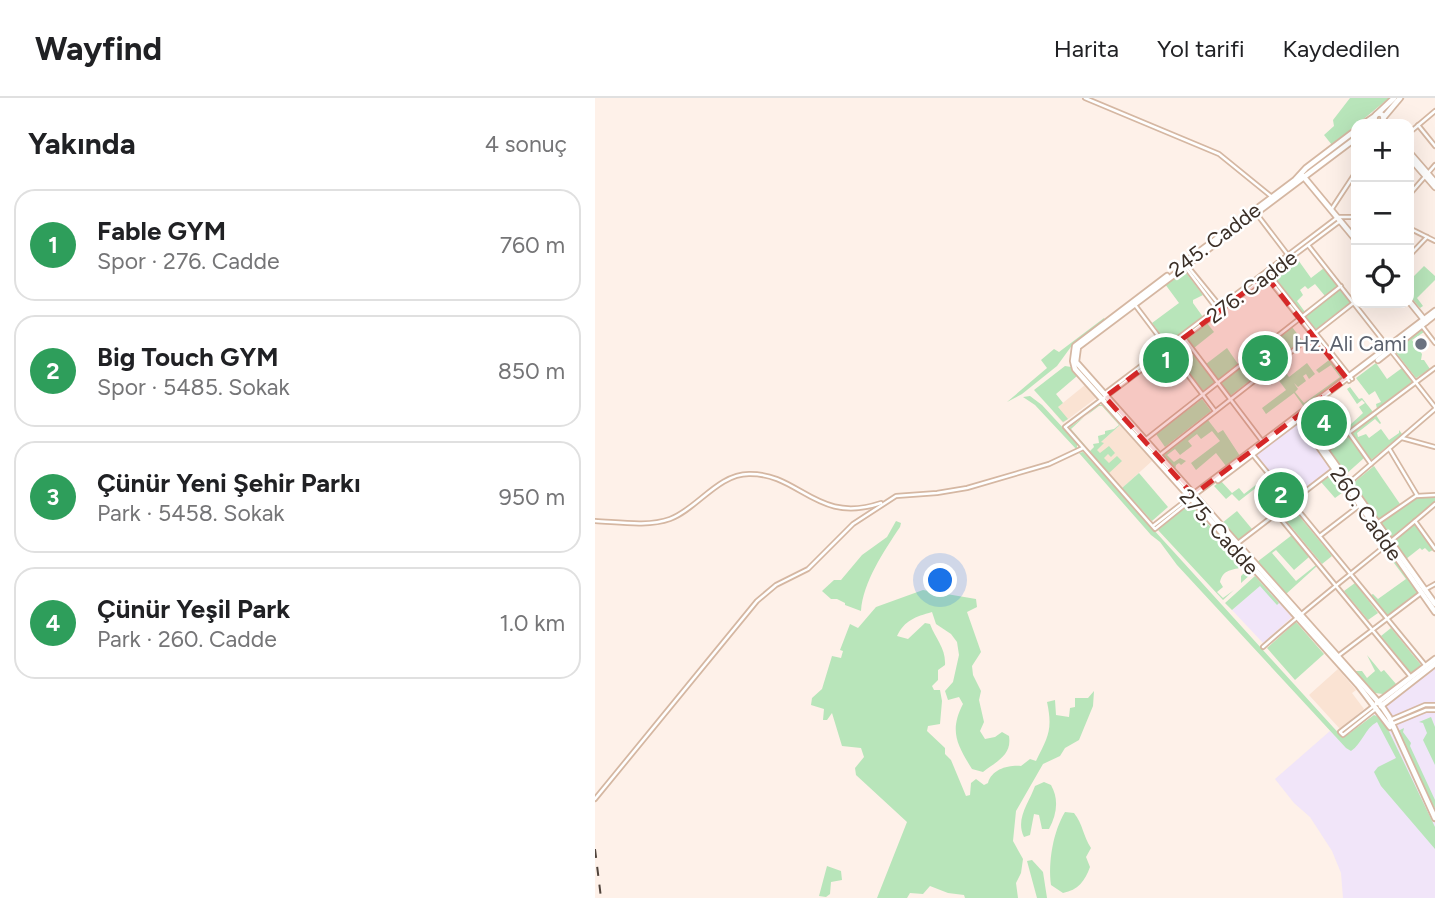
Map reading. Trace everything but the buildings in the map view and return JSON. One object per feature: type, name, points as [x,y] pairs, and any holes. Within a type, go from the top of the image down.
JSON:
[{"type":"street","points":[[1085,98],[1219,154],[1273,198]]},
{"type":"street","points":[[1370,119],[1397,98]]},
{"type":"street","points":[[1382,119],[1397,98]]},
{"type":"street","points":[[1414,129],[1435,111]]},
{"type":"street","points":[[1374,119],[1376,115]]},
{"type":"street","points":[[1418,125],[1435,146]]},
{"type":"street","name":"245. Cadde","points":[[1302,176],[1351,134]]},
{"type":"street","name":"245. Cadde","points":[[1075,350],[1076,344],[1351,142]]},
{"type":"street","points":[[1414,161],[1435,185]]},
{"type":"street","points":[[1414,189],[1435,165]]},
{"type":"street","points":[[1302,176],[1351,234]]},
{"type":"street","points":[[1331,210],[1351,180]]},
{"type":"street","points":[[1255,212],[1288,255]]},
{"type":"street","points":[[1339,219],[1351,218]]},
{"type":"street","name":"276. Cadde","points":[[1083,448],[1065,427],[1339,219]]},
{"type":"street","name":"276. Cadde","points":[[1266,274],[1339,219]]},
{"type":"street","points":[[1414,230],[1435,241]]},
{"type":"street","points":[[1414,251],[1427,237]]},
{"type":"street","points":[[1308,245],[1351,297]]},
{"type":"street","points":[[1185,264],[1219,309]]},
{"type":"street","points":[[1266,274],[1350,379]]},
{"type":"street","points":[[1145,440],[1341,286]]},
{"type":"street","points":[[1134,303],[1215,412]]},
{"type":"street","points":[[1156,458],[1351,305]]},
{"type":"street","points":[[1347,484],[1435,408],[1360,308]]},
{"type":"street","points":[[1414,308],[1435,343]]},
{"type":"street","name":"276. Cadde","points":[[1168,348],[1219,309]]},
{"type":"street","points":[[595,521],[667,520],[731,479],[748,474],[780,481],[819,502],[858,509],[902,494],[937,494],[979,485],[1049,464],[1083,448],[1154,528],[1435,314]]},
{"type":"street","points":[[1184,338],[1264,443]]},
{"type":"street","name":"275. Cadde","points":[[1075,350],[1075,365],[1101,398],[1378,705]]},
{"type":"street","points":[[1325,450],[1435,368]]},
{"type":"street","points":[[1299,417],[1350,379]]},
{"type":"street","name":"275. Cadde","points":[[1101,398],[1145,440],[1156,458]]},
{"type":"street","points":[[1325,400],[1371,464]]},
{"type":"street","name":"260. Cadde","points":[[1299,417],[1325,450],[1435,612]]},
{"type":"street","name":"260. Cadde","points":[[1299,417],[1334,469],[1377,523],[1389,544]]},
{"type":"street","points":[[1402,438],[1435,447]]},
{"type":"street","points":[[1192,497],[1264,443]]},
{"type":"street","points":[[1389,449],[1417,495]]},
{"type":"street","points":[[1252,454],[1426,666]]},
{"type":"street","points":[[1235,545],[1334,469]]},
{"type":"street","points":[[1377,523],[1417,495],[1435,495]]},
{"type":"street","points":[[595,799],[757,601],[776,585],[808,569],[853,524],[888,500]]},
{"type":"street","points":[[1263,648],[1435,504]]},
{"type":"street","points":[[1319,536],[1360,505]]},
{"type":"street","points":[[1276,513],[1411,677]]},
{"type":"street","points":[[1415,521],[1435,549]]},
{"type":"street","points":[[1338,656],[1435,583]]},
{"type":"street","name":"260. Cadde","points":[[1423,591],[1435,604]]},
{"type":"street","name":"275. Cadde","points":[[1298,616],[1338,656],[1378,705]]},
{"type":"street","points":[[1378,705],[1435,662]]},
{"type":"street","points":[[1342,734],[1411,677],[1435,662]]},
{"type":"street","points":[[1378,705],[1391,722],[1394,733]]},
{"type":"street","points":[[1378,705],[1435,818]]},
{"type":"street","points":[[1391,722],[1429,705],[1435,705]]},
{"type":"street","points":[[1391,722],[1433,710],[1429,705]]},
{"type":"highlighted area","points":[[1266,276],[1347,379],[1193,495],[1105,397]]},
{"type":"shaded area","points":[[1085,385],[1096,398],[1063,423],[1053,411]]},
{"type":"shaded area","points":[[1298,423],[1331,468],[1291,499],[1256,455]]},
{"type":"shaded area","points":[[1120,425],[1152,461],[1122,488],[1089,453]]},
{"type":"shaded area","points":[[1262,584],[1292,617],[1263,643],[1232,610]]},
{"type":"shaded area","points":[[1435,668],[1435,898],[1343,898],[1341,873],[1332,851],[1310,817],[1294,803],[1275,779],[1330,731],[1340,741]]},
{"type":"shaded area","points":[[1338,669],[1356,690],[1352,693],[1364,709],[1340,729],[1309,695]]},
{"type":"green space","points":[[1350,98],[1389,98],[1364,119],[1351,119],[1351,129],[1332,145],[1324,135],[1334,126],[1333,120]]},
{"type":"green space","points":[[1296,257],[1311,278],[1324,268],[1338,286],[1325,296],[1315,284],[1308,289],[1305,286],[1300,290],[1303,295],[1297,301],[1305,312],[1303,313],[1272,274]]},
{"type":"green space","points":[[1424,266],[1435,276],[1435,280],[1417,298],[1423,306],[1420,308],[1414,301],[1414,276]]},
{"type":"green space","points":[[1184,270],[1203,295],[1193,300],[1193,303],[1203,317],[1167,343],[1152,323],[1179,303],[1165,284]]},
{"type":"green space","points":[[1340,289],[1351,302],[1316,329],[1305,316]]},
{"type":"green space","points":[[1104,318],[1105,320],[1073,344],[1057,366],[1022,394],[1007,402],[1047,368],[1041,360],[1054,349],[1059,352]]},
{"type":"green space","points":[[1207,323],[1214,332],[1194,348],[1187,338]]},
{"type":"green space","points":[[1292,327],[1302,340],[1230,396],[1221,383]]},
{"type":"green space","points":[[1421,328],[1424,332],[1412,340],[1422,354],[1421,360],[1424,360],[1430,369],[1416,378],[1394,350]]},
{"type":"green space","points":[[1227,348],[1238,364],[1218,380],[1206,364]]},
{"type":"green space","points":[[1194,354],[1215,382],[1203,391],[1182,364]]},
{"type":"green space","points":[[1329,360],[1344,378],[1304,407],[1294,393],[1266,414],[1262,408],[1286,390],[1271,370],[1279,364],[1289,377],[1307,363],[1315,374],[1309,379],[1306,374],[1303,376],[1306,381],[1298,387],[1294,383],[1298,389],[1295,392],[1304,403],[1340,377],[1331,365],[1319,373],[1316,370]]},
{"type":"green space","points":[[1376,363],[1387,379],[1402,368],[1412,382],[1377,409],[1376,404],[1381,402],[1375,391],[1369,395],[1356,378]]},
{"type":"green space","points":[[1065,366],[1071,367],[1077,376],[1056,394],[1063,403],[1058,407],[1068,419],[1063,422],[1034,390]]},
{"type":"green space","points":[[1350,387],[1359,399],[1362,398],[1373,412],[1349,429],[1339,416],[1342,414],[1350,425],[1363,413],[1359,407],[1365,403],[1362,400],[1357,404],[1347,389]]},
{"type":"green space","points":[[1030,396],[1042,405],[1077,443],[1077,450],[1035,405],[1023,397]]},
{"type":"green space","points":[[1202,399],[1211,411],[1165,447],[1156,434]]},
{"type":"green space","points":[[1324,403],[1345,432],[1325,447],[1305,418]]},
{"type":"green space","points":[[1098,405],[1102,405],[1120,425],[1101,442],[1104,443],[1097,450],[1100,453],[1109,446],[1115,453],[1104,458],[1109,463],[1117,456],[1122,461],[1108,474],[1069,430],[1084,417],[1071,429],[1090,451],[1094,447],[1093,444],[1099,443],[1098,436],[1119,425],[1102,406],[1086,416]]},
{"type":"green space","points":[[1376,415],[1381,423],[1375,419],[1357,433],[1358,437],[1366,434],[1369,438],[1381,429],[1389,440],[1399,433],[1399,430],[1402,434],[1371,460],[1352,433]]},
{"type":"green space","points":[[1208,420],[1218,433],[1223,430],[1240,456],[1226,466],[1216,453],[1196,470],[1191,463],[1220,441],[1212,431],[1201,439],[1197,434],[1188,441],[1192,446],[1180,455],[1175,449],[1167,455],[1174,462],[1180,458],[1186,461],[1176,465],[1175,470],[1163,456]]},
{"type":"green space","points":[[1348,436],[1364,458],[1345,475],[1328,451]]},
{"type":"green space","points":[[1083,452],[1343,738],[1374,715],[1383,719],[1435,827],[1435,849],[1381,786],[1374,772],[1396,758],[1377,722],[1369,728],[1355,748],[1351,751],[1346,748],[1177,565],[1160,542],[1079,453]]},
{"type":"green space","points":[[1374,466],[1400,504],[1378,520],[1352,484]]},
{"type":"green space","points":[[1333,472],[1346,490],[1335,498],[1321,482]]},
{"type":"green space","points":[[1139,473],[1168,507],[1152,521],[1122,488]]},
{"type":"green space","points":[[1221,481],[1232,493],[1239,488],[1244,494],[1257,484],[1274,509],[1257,487],[1239,501],[1232,494],[1226,499],[1214,486]]},
{"type":"green space","points":[[1417,497],[1435,498],[1435,502],[1392,539],[1380,523]]},
{"type":"green space","points":[[1190,504],[1252,573],[1241,583],[1241,576],[1247,570],[1243,567],[1223,575],[1220,582],[1223,587],[1217,592],[1223,598],[1234,590],[1223,600],[1158,530]]},
{"type":"green space","points":[[1290,505],[1332,556],[1322,564],[1280,513]]},
{"type":"green space","points":[[1237,511],[1252,529],[1238,540],[1222,523]]},
{"type":"green space","points":[[896,521],[901,523],[900,527],[870,578],[861,611],[837,599],[831,599],[822,591],[834,580],[841,580],[862,555],[887,537]]},
{"type":"green space","points":[[1415,524],[1433,550],[1429,552],[1420,548],[1406,559],[1394,542]]},
{"type":"green space","points":[[1292,535],[1309,557],[1294,570],[1276,550],[1272,553],[1296,581],[1317,566],[1286,594],[1257,562]]},
{"type":"green space","points":[[1385,551],[1389,551],[1418,593],[1388,616],[1371,595],[1378,599],[1406,579]]},
{"type":"green space","points":[[1255,576],[1279,603],[1277,605],[1260,586],[1232,610],[1225,603]]},
{"type":"green space","points":[[1355,583],[1378,613],[1368,620],[1344,591]]},
{"type":"green space","points":[[923,590],[976,599],[977,607],[967,612],[981,652],[972,666],[973,675],[981,691],[979,700],[984,722],[980,731],[985,739],[1002,732],[1009,736],[1006,753],[998,761],[983,772],[972,769],[957,738],[956,722],[963,704],[959,697],[948,700],[945,691],[953,682],[959,655],[957,642],[951,634],[936,624],[932,612],[907,623],[897,636],[908,639],[925,623],[930,624],[942,649],[945,665],[938,670],[938,680],[932,686],[934,690],[940,690],[940,724],[928,726],[927,731],[945,748],[945,754],[951,760],[966,796],[970,795],[971,783],[976,779],[984,785],[1001,769],[1021,766],[1030,759],[1036,761],[1048,733],[1047,702],[1055,700],[1056,715],[1069,717],[1070,708],[1075,707],[1075,698],[1088,698],[1094,691],[1093,706],[1079,740],[1065,748],[1060,756],[1043,764],[1016,811],[1013,841],[1023,859],[1016,883],[1018,898],[965,898],[964,895],[948,893],[930,886],[923,894],[910,893],[907,898],[877,898],[907,822],[856,775],[855,768],[864,757],[861,748],[842,746],[832,713],[827,720],[823,720],[824,709],[811,705],[812,698],[822,689],[832,656],[841,658],[843,651],[840,650],[850,624],[858,628],[876,607]]},
{"type":"green space","points":[[1296,622],[1324,654],[1295,680],[1267,648]]},
{"type":"green space","points":[[1391,628],[1421,665],[1411,673],[1381,636]]},
{"type":"green space","points":[[1367,655],[1381,672],[1384,670],[1396,684],[1383,694],[1375,693],[1355,671],[1362,671],[1367,678],[1375,671]]},
{"type":"green space","points":[[1431,717],[1435,727],[1435,765],[1423,740],[1427,733],[1423,723],[1419,722]]},
{"type":"green space","points":[[1404,728],[1403,732],[1411,743],[1435,800],[1435,809],[1398,731]]},
{"type":"green space","points":[[1044,782],[1051,785],[1055,796],[1054,818],[1049,829],[1042,829],[1039,815],[1034,814],[1030,835],[1024,837],[1021,824],[1024,811],[1035,786]]},
{"type":"green space","points":[[1065,812],[1074,813],[1091,848],[1086,857],[1090,867],[1086,877],[1077,887],[1063,893],[1051,885],[1050,867],[1052,847]]},
{"type":"green space","points":[[1032,860],[1043,872],[1047,898],[1037,898],[1027,861]]},
{"type":"green space","points":[[827,866],[841,871],[842,880],[831,882],[830,894],[826,897],[819,896]]},
{"type":"railway","points":[[595,849],[601,898]]},
{"type":"place","name":"Hz. Ali Cami","points":[[1421,344]]},
{"type":"place","name":"Çünür Yeni Şehir Parkı","points":[[1265,358]]},
{"type":"place","name":"Fable GYM","points":[[1166,360]]},
{"type":"place","name":"Çünür Yeşil Park","points":[[1324,423]]},
{"type":"place","name":"Big Touch GYM","points":[[1281,495]]}]
